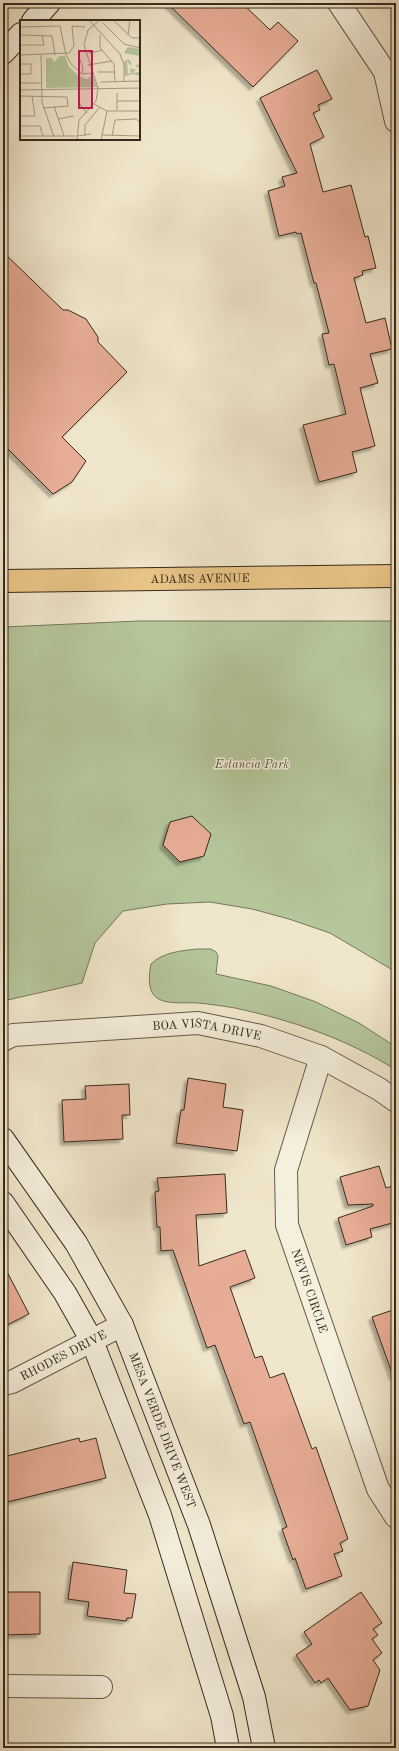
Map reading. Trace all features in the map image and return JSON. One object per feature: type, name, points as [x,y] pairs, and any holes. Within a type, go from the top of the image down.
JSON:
[{"type":"main road","name":"ADAMS AVENUE","points":[[3,580],[396,576]]},
{"type":"street","points":[[34,20],[49,3]]},
{"type":"street","points":[[339,3],[385,72],[396,121]]},
{"type":"street","points":[[3,53],[20,35]]},
{"type":"street","name":"BOA VISTA DRIVE","points":[[3,1040],[13,1035],[198,1023],[261,1036],[321,1057],[379,1089],[396,1101]]},
{"type":"street","name":"NEVIS CIRCLE","points":[[321,1057],[286,1170],[287,1225],[378,1488],[396,1517]]},
{"type":"street","name":"MESA VERDE DRIVE WEST","points":[[3,1139],[76,1243],[122,1325],[199,1525],[254,1697],[264,1748]]},
{"type":"street","points":[[3,1203],[65,1293],[92,1341],[160,1515],[222,1716],[228,1748]]},
{"type":"street","name":"RHODES DRIVE","points":[[3,1384],[12,1382],[122,1325]]},
{"type":"street","points":[[3,1686],[101,1687]]},
{"type":"green space","name":"Estancia Park","points":[[139,621],[396,621],[396,972],[330,933],[289,919],[252,909],[210,902],[167,904],[123,911],[95,943],[82,983],[3,1001],[3,627]]},
{"type":"green space","points":[[211,949],[216,952],[218,956],[216,974],[271,986],[316,1002],[359,1023],[396,1047],[396,1070],[338,1040],[277,1018],[235,1008],[198,1003],[166,1002],[157,998],[150,987],[149,977],[151,964],[161,957],[179,951]]},
{"type":"building","points":[[167,3],[242,3],[270,30],[278,22],[298,41],[253,87]]},
{"type":"building","points":[[317,70],[332,99],[318,105],[320,110],[313,113],[324,137],[310,144],[323,192],[351,185],[365,237],[368,236],[376,268],[362,271],[363,275],[354,278],[366,323],[385,318],[392,349],[370,354],[378,383],[360,388],[375,446],[352,452],[357,472],[319,482],[303,425],[346,414],[334,364],[329,365],[322,334],[329,333],[301,233],[297,234],[296,232],[279,236],[268,191],[285,186],[282,177],[297,173],[260,98]]},
{"type":"building","points":[[3,252],[63,310],[68,310],[86,319],[98,337],[98,342],[127,372],[62,437],[86,461],[72,482],[53,494],[3,444]]},
{"type":"building","points":[[192,816],[211,834],[204,856],[180,862],[163,845],[170,822]]},
{"type":"building","points":[[188,1078],[226,1084],[223,1107],[243,1110],[237,1151],[176,1143],[181,1110],[184,1110]]},
{"type":"building","points":[[129,1084],[130,1115],[122,1115],[123,1139],[64,1142],[62,1100],[86,1099],[85,1086]]},
{"type":"building","points":[[379,1166],[386,1188],[396,1185],[396,1222],[370,1229],[372,1237],[346,1245],[338,1218],[373,1206],[373,1204],[348,1205],[340,1177]]},
{"type":"building","points":[[225,1174],[227,1213],[196,1215],[199,1266],[245,1250],[255,1278],[230,1287],[255,1358],[262,1356],[270,1378],[284,1373],[312,1449],[316,1447],[348,1539],[340,1543],[343,1551],[334,1554],[342,1576],[306,1589],[295,1558],[293,1560],[282,1529],[287,1527],[250,1422],[244,1424],[215,1345],[207,1348],[173,1250],[161,1251],[160,1227],[157,1227],[155,1192],[159,1191],[157,1178]]},
{"type":"building","points":[[3,1264],[29,1314],[3,1327]]},
{"type":"building","points":[[396,1309],[396,1376],[393,1376],[372,1317]]},
{"type":"building","points":[[79,1438],[80,1442],[96,1438],[106,1478],[3,1503],[3,1457]]},
{"type":"building","points":[[73,1562],[127,1570],[124,1593],[136,1594],[132,1618],[127,1618],[126,1621],[87,1616],[89,1602],[68,1599]]},
{"type":"building","points":[[3,1592],[40,1592],[40,1634],[3,1635]]},
{"type":"building","points":[[361,1592],[382,1623],[373,1629],[378,1635],[372,1639],[382,1653],[373,1660],[380,1670],[368,1706],[350,1710],[328,1678],[321,1683],[319,1680],[315,1683],[296,1655],[312,1644],[304,1632]]}]
